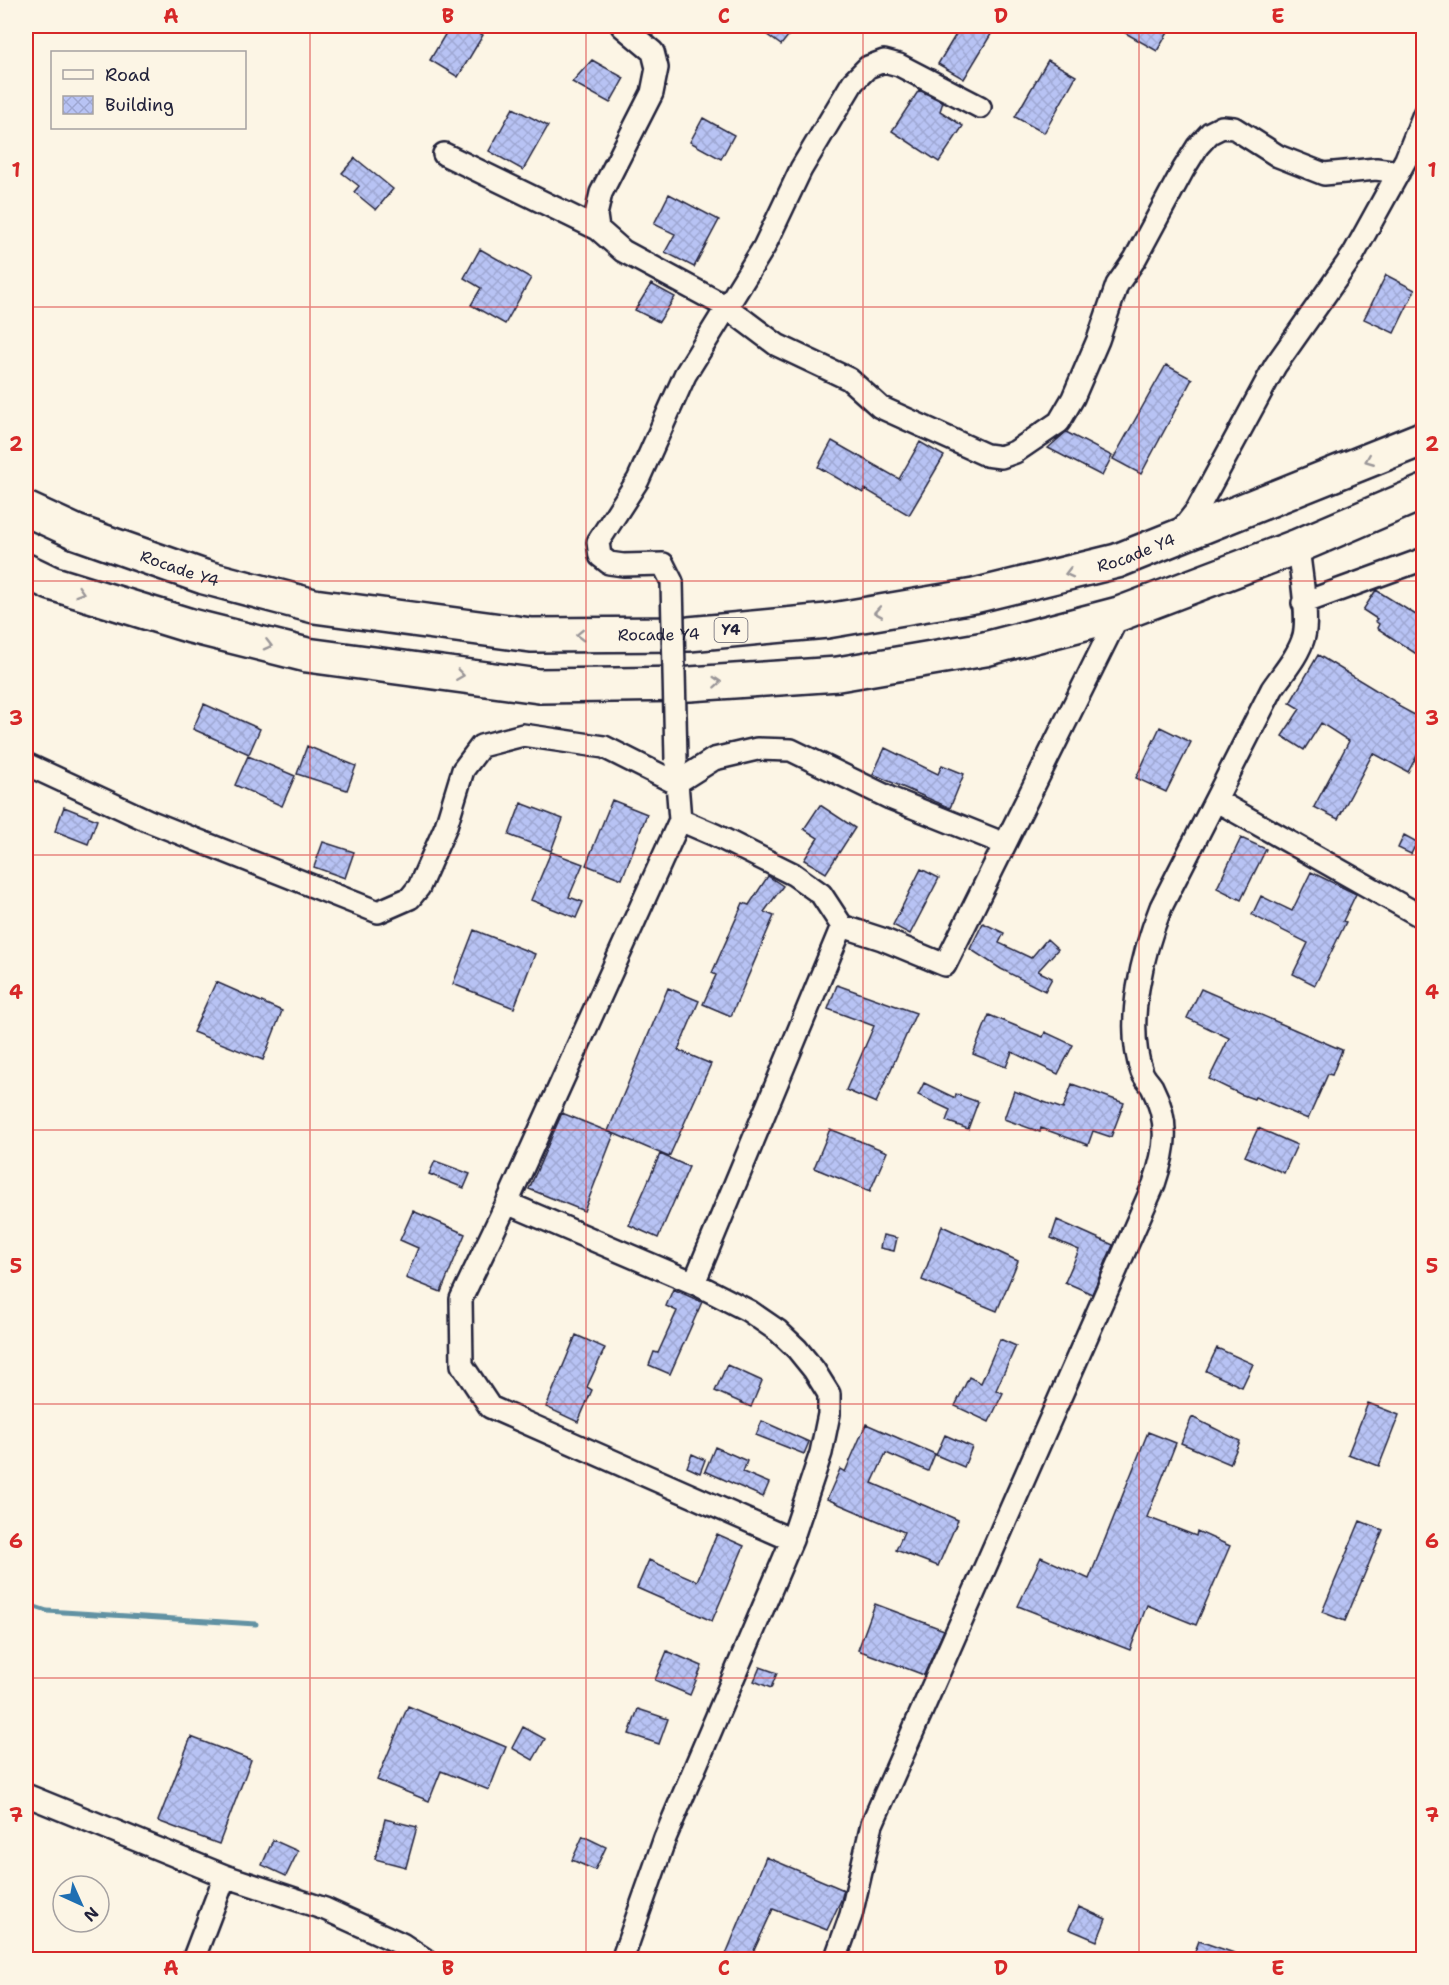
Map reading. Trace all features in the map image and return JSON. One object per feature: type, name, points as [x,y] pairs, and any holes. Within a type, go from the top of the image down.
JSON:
[{"type":"highway","name":"Rocade Y4","points":[[26,510],[76,532],[204,577],[314,606],[531,635],[689,634],[827,621],[974,596],[1117,561],[1424,438]]},
{"type":"highway","points":[[26,571],[51,583],[191,626],[307,655],[539,686],[690,684],[838,674],[985,649],[1119,614],[1298,546],[1424,492]]},
{"type":"street","points":[[598,229],[596,215],[601,193],[652,93],[657,68],[653,52],[622,26]]},
{"type":"street","points":[[792,1540],[490,1407],[462,1365],[462,1299],[680,820],[676,783],[672,582],[663,564],[609,563],[600,556],[598,542],[638,480],[685,375],[725,306],[764,247],[801,169],[853,82],[868,67],[884,61],[899,65],[980,107]]},
{"type":"street","points":[[1174,538],[1197,510],[1275,366],[1353,255],[1410,165],[1424,114]]},
{"type":"street","points":[[444,154],[598,229],[623,250],[725,306],[777,345],[849,379],[869,400],[901,418],[986,456],[1001,456],[1025,446],[1059,422],[1073,398],[1098,340],[1117,285],[1135,259],[1183,170],[1198,146],[1210,133],[1222,127],[1234,128],[1278,156],[1324,174],[1410,165]]},
{"type":"street","points":[[835,1959],[851,1915],[872,1824],[1154,1184],[1166,1147],[1164,1123],[1152,1087],[1141,1067],[1136,1028],[1136,989],[1152,929],[1161,907],[1217,801],[1272,688],[1291,662],[1304,637],[1306,620],[1298,546]]},
{"type":"street","points":[[1303,603],[1424,559]]},
{"type":"street","points":[[680,820],[716,835],[793,874],[821,894],[842,926],[882,939],[945,965],[1119,614]]},
{"type":"street","points":[[26,764],[149,821],[378,912],[410,898],[419,887],[446,826],[464,770],[481,746],[523,735],[604,747],[676,783]]},
{"type":"street","points":[[676,783],[714,759],[757,749],[791,750],[890,798],[1005,844]]},
{"type":"street","points":[[1217,801],[1424,918]]},
{"type":"street","points":[[694,1283],[842,926]]},
{"type":"street","points":[[507,1203],[694,1283],[749,1311],[778,1331],[814,1370],[829,1394],[829,1414],[821,1453],[792,1540],[665,1838],[622,1959]]},
{"type":"street","points":[[26,1795],[225,1876],[325,1909],[402,1944],[426,1959]]},
{"type":"street","points":[[193,1959],[225,1876]]},
{"type":"building","points":[[450,26],[466,26],[483,35],[458,77],[430,60]]},
{"type":"building","points":[[755,26],[796,26],[781,45]]},
{"type":"building","points":[[961,26],[996,26],[964,79],[938,64]]},
{"type":"building","points":[[1113,26],[1172,26],[1157,51]]},
{"type":"building","points":[[592,60],[624,78],[610,103],[572,82]]},
{"type":"building","points":[[1048,60],[1076,76],[1044,133],[1015,117]]},
{"type":"building","points":[[919,90],[943,102],[940,111],[963,126],[939,162],[892,131]]},
{"type":"building","points":[[513,108],[548,126],[523,170],[489,151]]},
{"type":"building","points":[[703,118],[734,135],[721,159],[690,142]]},
{"type":"building","points":[[355,158],[393,189],[376,210],[354,192],[359,186],[342,173]]},
{"type":"building","points":[[669,194],[719,220],[694,267],[665,252],[675,234],[654,224]]},
{"type":"building","points":[[480,249],[531,278],[505,324],[471,305],[481,288],[464,278]]},
{"type":"building","points":[[1386,275],[1415,290],[1394,333],[1364,319]]},
{"type":"building","points":[[651,284],[675,297],[659,322],[635,310]]},
{"type":"building","points":[[1166,365],[1192,379],[1141,474],[1113,459]]},
{"type":"building","points":[[1066,432],[1112,456],[1102,476],[1048,448]]},
{"type":"building","points":[[832,441],[899,479],[920,442],[944,456],[909,515],[865,489],[863,493],[818,467]]},
{"type":"building","points":[[1376,590],[1424,620],[1424,659],[1377,628],[1379,624],[1375,621],[1377,619],[1363,610]]},
{"type":"building","points":[[1318,655],[1424,720],[1424,743],[1408,772],[1373,753],[1338,819],[1314,807],[1349,741],[1321,723],[1304,750],[1282,736],[1300,709],[1290,703]]},
{"type":"building","points":[[204,704],[260,729],[249,754],[193,729]]},
{"type":"building","points":[[1160,727],[1191,742],[1166,792],[1136,778]]},
{"type":"building","points":[[307,746],[356,766],[347,790],[297,774]]},
{"type":"building","points":[[885,748],[938,774],[942,765],[964,774],[950,808],[873,774]]},
{"type":"building","points":[[248,756],[295,776],[282,806],[235,785]]},
{"type":"building","points":[[612,800],[647,814],[622,879],[586,865]]},
{"type":"building","points":[[521,803],[563,819],[551,851],[509,835]]},
{"type":"building","points":[[820,805],[855,828],[826,873],[804,860],[818,838],[804,829]]},
{"type":"building","points":[[64,807],[97,820],[88,844],[55,831]]},
{"type":"building","points":[[1404,835],[1417,842],[1411,854],[1398,848]]},
{"type":"building","points":[[1241,838],[1266,849],[1241,900],[1217,888]]},
{"type":"building","points":[[323,842],[354,852],[345,878],[314,867]]},
{"type":"building","points":[[551,852],[583,864],[569,897],[583,902],[576,918],[531,900]]},
{"type":"building","points":[[921,869],[939,878],[910,934],[893,925]]},
{"type":"building","points":[[1311,872],[1356,894],[1343,921],[1346,922],[1315,985],[1293,974],[1308,943],[1252,915],[1261,896],[1292,911]]},
{"type":"building","points":[[768,876],[783,886],[764,912],[774,916],[731,1016],[703,1004],[716,975],[712,973],[743,903],[749,905]]},
{"type":"building","points":[[983,923],[1004,933],[999,943],[1031,958],[1047,939],[1058,949],[1038,971],[1052,978],[1045,991],[1001,969],[970,949]]},
{"type":"building","points":[[474,930],[535,954],[514,1008],[453,984]]},
{"type":"building","points":[[216,982],[282,1011],[263,1060],[193,1032]]},
{"type":"building","points":[[837,985],[916,1013],[876,1103],[846,1090],[874,1026],[828,1009]]},
{"type":"building","points":[[668,988],[699,1001],[678,1050],[711,1064],[669,1157],[608,1131]]},
{"type":"building","points":[[1201,989],[1342,1050],[1332,1075],[1328,1074],[1308,1119],[1255,1097],[1254,1099],[1240,1094],[1209,1079],[1229,1038],[1187,1018]]},
{"type":"building","points":[[989,1015],[1043,1037],[1045,1032],[1073,1045],[1058,1074],[1012,1052],[1006,1067],[973,1054]]},
{"type":"building","points":[[924,1083],[955,1098],[956,1094],[978,1102],[968,1129],[946,1121],[950,1110],[918,1095]]},
{"type":"building","points":[[1072,1084],[1124,1103],[1111,1137],[1093,1131],[1088,1145],[1041,1128],[1040,1132],[1004,1119],[1014,1091],[1063,1109]]},
{"type":"building","points":[[562,1113],[614,1134],[584,1211],[529,1189]]},
{"type":"building","points":[[1258,1128],[1297,1145],[1284,1173],[1245,1156]]},
{"type":"building","points":[[830,1129],[887,1152],[870,1191],[814,1168]]},
{"type":"building","points":[[660,1154],[689,1167],[658,1238],[629,1225]]},
{"type":"building","points":[[435,1161],[470,1174],[464,1188],[429,1174]]},
{"type":"building","points":[[413,1211],[465,1234],[441,1292],[406,1278],[418,1248],[400,1240]]},
{"type":"building","points":[[1057,1220],[1113,1245],[1092,1294],[1065,1282],[1079,1250],[1051,1238]]},
{"type":"building","points":[[942,1226],[1018,1261],[997,1311],[922,1280]]},
{"type":"building","points":[[883,1235],[897,1238],[894,1251],[880,1248]]},
{"type":"building","points":[[673,1289],[702,1302],[670,1374],[649,1365],[654,1352],[658,1353],[677,1311],[666,1306]]},
{"type":"building","points":[[576,1335],[605,1348],[587,1387],[592,1390],[578,1422],[546,1407]]},
{"type":"building","points":[[1000,1339],[1016,1346],[996,1390],[1003,1393],[989,1422],[955,1406],[969,1377],[981,1383]]},
{"type":"building","points":[[1217,1348],[1253,1364],[1242,1387],[1206,1371]]},
{"type":"building","points":[[727,1365],[762,1381],[751,1407],[715,1391]]},
{"type":"building","points":[[1368,1403],[1399,1415],[1379,1466],[1348,1454]]},
{"type":"building","points":[[1192,1417],[1240,1441],[1230,1464],[1181,1443]]},
{"type":"building","points":[[762,1421],[809,1442],[804,1454],[756,1435]]},
{"type":"building","points":[[866,1424],[935,1454],[928,1471],[886,1453],[872,1483],[958,1520],[938,1566],[896,1550],[904,1532],[827,1499],[840,1469],[845,1472]]},
{"type":"building","points":[[1148,1432],[1176,1443],[1147,1517],[1196,1536],[1197,1531],[1230,1546],[1196,1625],[1147,1605],[1130,1650],[1018,1606],[1041,1557],[1089,1579]]},
{"type":"building","points":[[945,1435],[972,1447],[964,1467],[936,1455]]},
{"type":"building","points":[[715,1447],[747,1461],[743,1472],[769,1483],[763,1497],[705,1471]]},
{"type":"building","points":[[692,1454],[705,1460],[700,1473],[687,1467]]},
{"type":"building","points":[[1360,1521],[1383,1530],[1345,1621],[1322,1612]]},
{"type":"building","points":[[717,1534],[744,1546],[712,1621],[637,1588],[649,1560],[697,1581]]},
{"type":"building","points":[[875,1604],[944,1630],[924,1675],[858,1650]]},
{"type":"building","points":[[667,1651],[702,1666],[690,1695],[655,1680]]},
{"type":"building","points":[[760,1667],[777,1673],[771,1688],[754,1681]]},
{"type":"building","points":[[408,1706],[506,1747],[489,1790],[441,1771],[429,1801],[377,1780]]},
{"type":"building","points":[[638,1709],[668,1719],[659,1744],[629,1734]]},
{"type":"building","points":[[523,1727],[545,1739],[533,1760],[512,1748]]},
{"type":"building","points":[[191,1737],[251,1760],[219,1844],[158,1821]]},
{"type":"building","points":[[385,1819],[417,1827],[406,1867],[375,1859]]},
{"type":"building","points":[[583,1836],[606,1847],[595,1870],[572,1860]]},
{"type":"building","points":[[273,1840],[298,1851],[286,1876],[262,1865]]},
{"type":"building","points":[[766,1857],[844,1890],[841,1900],[827,1930],[773,1909],[750,1959],[724,1959]]},
{"type":"building","points":[[1079,1907],[1106,1919],[1097,1941],[1069,1929]]},
{"type":"building","points":[[1199,1941],[1246,1957],[1245,1959],[1192,1959]]},
{"type":"waterway","points":[[26,1604],[47,1611],[256,1624]]}]
